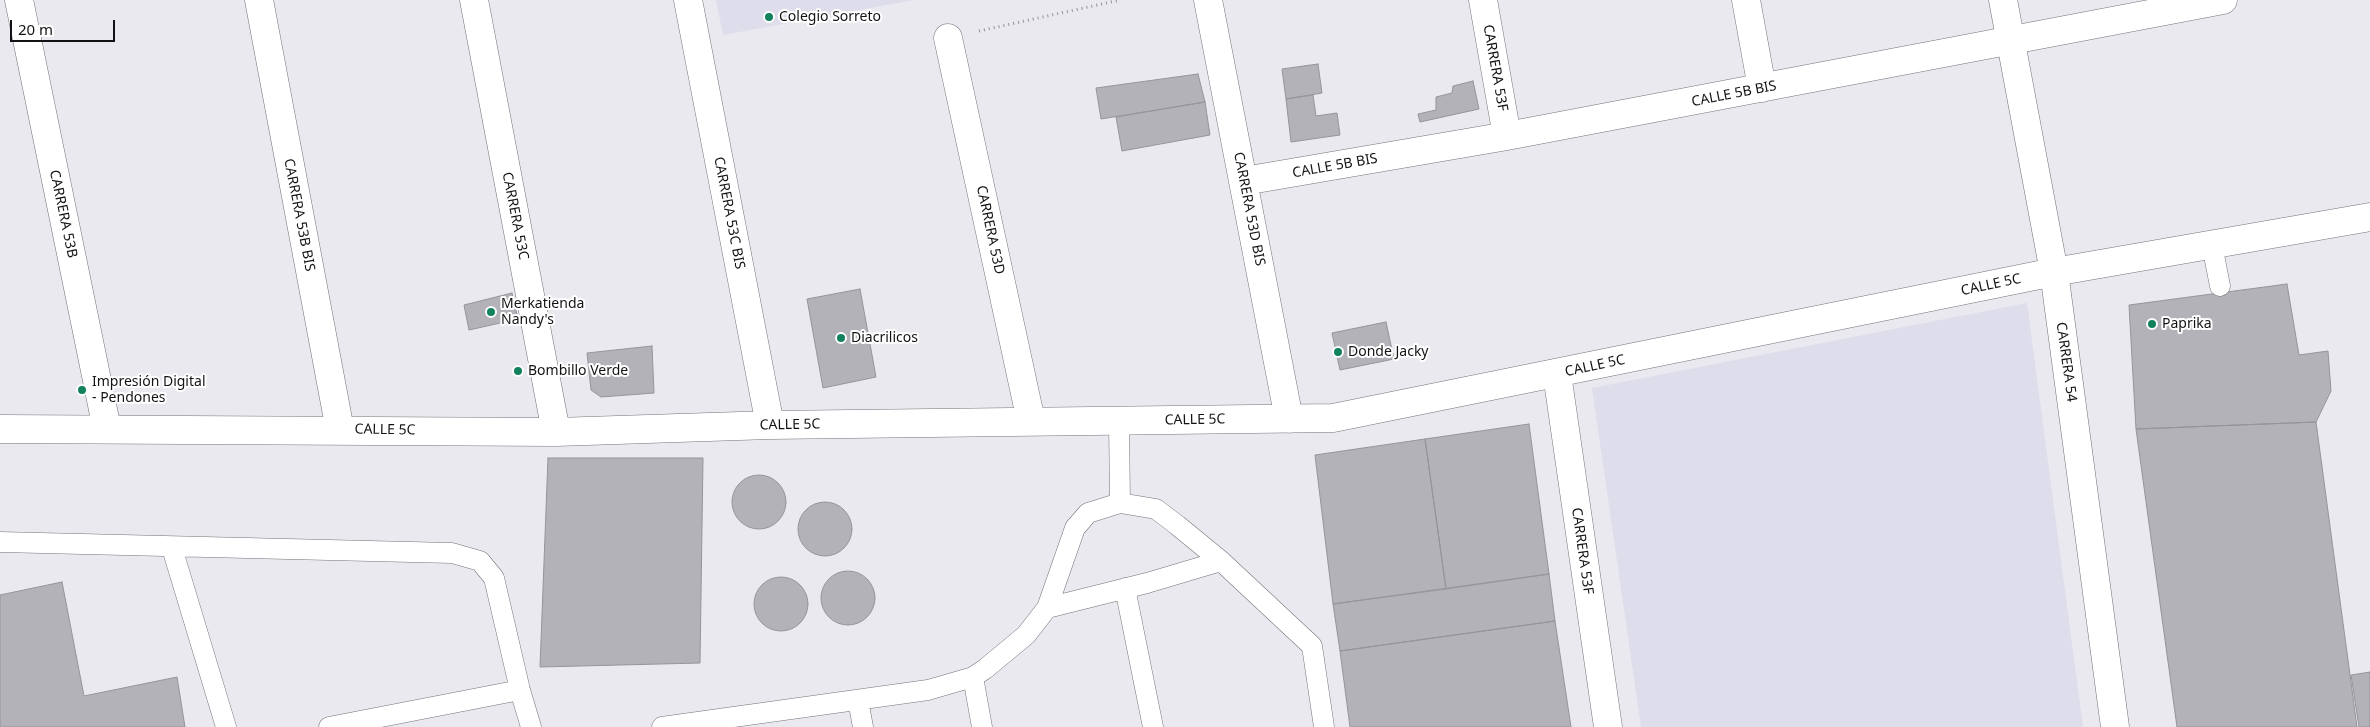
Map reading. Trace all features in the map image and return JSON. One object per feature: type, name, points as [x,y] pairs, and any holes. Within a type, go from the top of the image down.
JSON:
[{"type":"street","name":"CARRERA 53B","points":[[19,0],[107,429]]},
{"type":"street","name":"CARRERA 53B BIS","points":[[259,0],[340,430]]},
{"type":"street","name":"CARRERA 53C","points":[[474,0],[556,432]]},
{"type":"street","name":"CARRERA 53C BIS","points":[[688,0],[770,425]]},
{"type":"street","name":"CARRERA 53D BIS","points":[[1208,0],[1289,419]]},
{"type":"street","name":"CARRERA 53F","points":[[1483,0],[1507,136]]},
{"type":"street","points":[[1746,0],[1762,88]]},
{"type":"street","name":"CARRERA 54","points":[[2003,0],[2054,272],[2115,727]]},
{"type":"street","name":"CALLE 5B BIS","points":[[1244,181],[1507,136],[2011,42],[2222,0]]},
{"type":"street","name":"CARRERA 53D","points":[[948,38],[1031,421]]},
{"type":"street","name":"CALLE 5C","points":[[0,429],[556,432],[770,425],[1333,418],[2054,272],[2370,217]]},
{"type":"street","name":"CARRERA 53F","points":[[1557,374],[1608,727]]},
{"type":"lane","points":[[2212,245],[2220,286]]},
{"type":"lane","points":[[1119,421],[1120,503]]},
{"type":"lane","points":[[662,727],[928,690],[973,676],[1026,634],[1047,608],[1075,528],[1088,513],[1120,503],[1156,509],[1221,561],[1312,646],[1324,727]]},
{"type":"lane","points":[[0,542],[172,548],[452,553],[480,561],[494,578],[520,690],[531,727]]},
{"type":"lane","points":[[172,548],[226,727]]},
{"type":"lane","points":[[1047,608],[1221,561]]},
{"type":"lane","points":[[1125,588],[1153,727]]},
{"type":"lane","points":[[973,676],[982,727]]},
{"type":"lane","points":[[329,727],[520,690]]},
{"type":"lane","points":[[858,700],[863,727]]},
{"type":"path","points":[[948,38],[1120,0]]},
{"type":"shaded area","name":"Colegio Sorreto","points":[[716,0],[914,0],[723,35]]},
{"type":"shaded area","points":[[2027,303],[2083,727],[1641,727],[1592,388]]},
{"type":"building","points":[[1318,64],[1322,93],[1286,99],[1282,69]]},
{"type":"building","points":[[1198,74],[1205,102],[1101,119],[1096,88]]},
{"type":"building","points":[[1473,81],[1479,109],[1420,122],[1418,114],[1436,110],[1436,97],[1452,93],[1453,86]]},
{"type":"building","points":[[1313,95],[1316,116],[1337,113],[1340,135],[1291,142],[1286,99]]},
{"type":"building","points":[[1205,102],[1210,135],[1122,151],[1116,117]]},
{"type":"building","points":[[2287,284],[2299,355],[2328,351],[2331,391],[2316,422],[2136,429],[2129,305]]},
{"type":"building","name":"Diacrilicos","points":[[860,289],[876,377],[823,388],[807,299]]},
{"type":"building","name":"Merkatienda Nandy's","points":[[512,293],[518,319],[469,330],[464,305]]},
{"type":"building","points":[[1386,322],[1394,359],[1340,370],[1332,333]]},
{"type":"building","points":[[652,346],[654,393],[601,397],[591,390],[587,353]]},
{"type":"building","points":[[2316,422],[2357,727],[2177,727],[2136,429]]},
{"type":"building","points":[[1529,424],[1549,574],[1446,589],[1425,439]]},
{"type":"building","points":[[1425,439],[1446,589],[1333,604],[1315,455]]},
{"type":"building","points":[[548,458],[703,458],[700,663],[540,667]]},
{"type":"building","points":[[759,475],[769,477],[778,483],[784,492],[786,502],[784,512],[778,521],[769,527],[759,529],[749,527],[740,521],[734,512],[732,502],[734,492],[740,483],[749,477]]},
{"type":"building","points":[[825,502],[835,504],[844,510],[850,519],[852,529],[850,539],[844,548],[835,554],[825,556],[815,554],[806,548],[800,539],[798,529],[800,519],[806,510],[815,504]]},
{"type":"building","points":[[848,571],[858,573],[867,579],[873,588],[875,598],[873,608],[867,617],[858,623],[848,625],[838,623],[829,617],[823,608],[821,598],[823,588],[829,579],[838,573]]},
{"type":"building","points":[[1549,574],[1555,621],[1340,651],[1333,604]]},
{"type":"building","points":[[781,577],[791,579],[800,585],[806,594],[808,604],[806,614],[800,623],[791,629],[781,631],[771,629],[762,623],[756,614],[754,604],[756,594],[762,585],[771,579]]},
{"type":"building","points":[[62,582],[84,696],[177,677],[185,727],[0,727],[0,595]]},
{"type":"building","points":[[1555,621],[1571,727],[1350,727],[1340,651]]},
{"type":"building","points":[[2370,672],[2370,727],[2359,727],[2351,675]]},
{"type":"place","name":"Colegio Sorreto","points":[[769,17]]},
{"type":"place","name":"Merkatienda Nandy's","points":[[491,312]]},
{"type":"place","name":"Paprika","points":[[2152,324]]},
{"type":"place","name":"Diacrilicos","points":[[841,338]]},
{"type":"place","name":"Donde Jacky","points":[[1338,352]]},
{"type":"place","name":"Bombillo Verde","points":[[518,371]]},
{"type":"place","name":"Impresión Digital - Pendones","points":[[82,390]]}]
